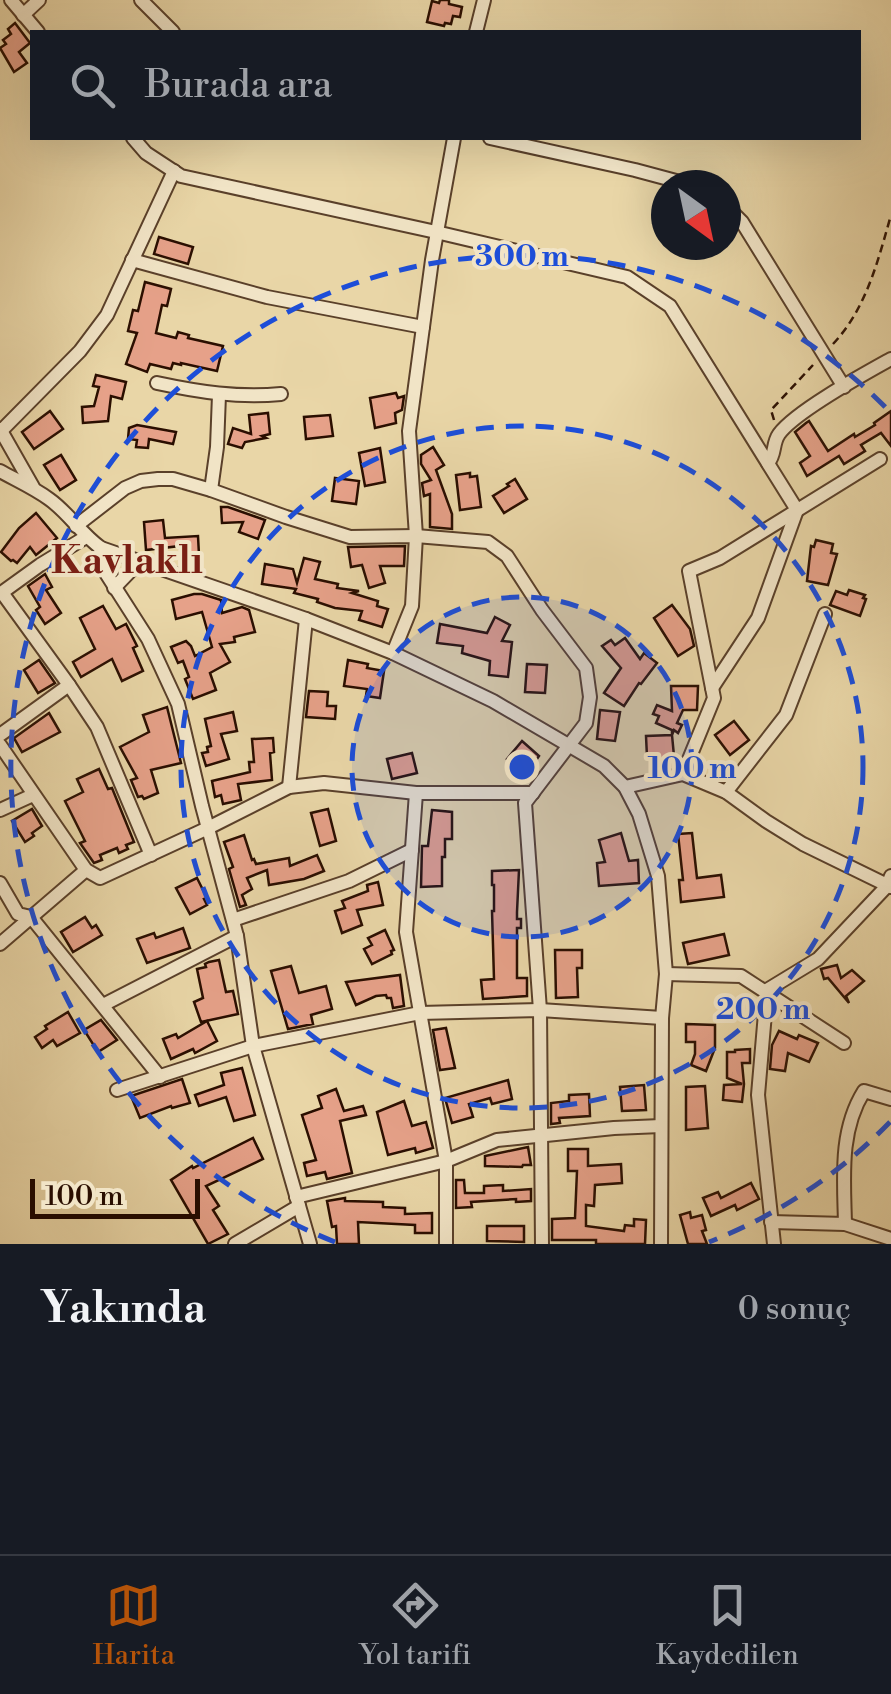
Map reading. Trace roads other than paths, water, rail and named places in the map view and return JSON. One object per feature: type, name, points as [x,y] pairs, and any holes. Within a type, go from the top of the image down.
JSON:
[{"type":"street","points":[[11,0],[36,30]]},
{"type":"street","points":[[22,15],[39,0]]},
{"type":"street","points":[[141,0],[171,30]]},
{"type":"street","points":[[476,30],[484,0]]},
{"type":"street","points":[[134,140],[181,176],[627,277],[670,306],[798,510]]},
{"type":"street","points":[[394,652],[412,606],[416,536],[409,431],[436,232],[454,140]]},
{"type":"street","points":[[499,140],[651,174]]},
{"type":"street","points":[[35,490],[1,430],[94,334],[174,171]]},
{"type":"street","points":[[741,221],[844,388]]},
{"type":"street","points":[[132,260],[267,296],[423,326]]},
{"type":"street","points":[[768,463],[778,436],[805,411],[891,359]]},
{"type":"street","points":[[157,383],[218,395],[281,394]]},
{"type":"street","points":[[211,490],[218,447],[218,395]]},
{"type":"street","points":[[682,774],[714,698],[689,572],[720,558],[880,459]]},
{"type":"street","points":[[0,472],[48,498],[101,548],[394,652],[493,700],[604,766],[625,787],[639,814],[658,876],[666,974],[662,1018],[660,1244]]},
{"type":"street","points":[[151,854],[98,727],[1,594],[81,531],[112,496],[141,481],[173,479],[350,538],[416,536],[488,542],[507,556],[586,668],[590,697],[586,723],[525,803],[540,1010],[542,1244]]},
{"type":"street","points":[[712,688],[758,618],[798,510]]},
{"type":"street","points":[[101,548],[99,559],[148,639],[178,704],[237,936],[254,1046],[310,1244]]},
{"type":"street","points":[[114,588],[140,561]]},
{"type":"street","points":[[726,792],[786,715],[825,614]]},
{"type":"street","points":[[289,787],[306,619]]},
{"type":"street","points":[[0,735],[68,685]]},
{"type":"street","points":[[0,745],[86,870],[100,878],[289,787],[324,783],[416,793],[533,793]]},
{"type":"street","points":[[625,787],[682,774],[726,792],[803,844],[890,883],[818,959],[766,990]]},
{"type":"street","points":[[416,793],[406,932],[446,1162],[446,1244]]},
{"type":"street","points":[[0,810],[32,795]]},
{"type":"street","points":[[233,920],[349,881],[412,850]]},
{"type":"street","points":[[0,944],[86,870]]},
{"type":"street","points":[[0,883],[18,914],[30,917],[160,1077]]},
{"type":"street","points":[[104,1004],[237,936]]},
{"type":"street","points":[[666,974],[741,976],[844,1043]]},
{"type":"street","points":[[766,990],[758,1095],[774,1244]]},
{"type":"street","points":[[118,1090],[254,1046],[420,1013],[540,1010],[662,1018]]},
{"type":"street","points":[[845,1224],[844,1152],[853,1109],[864,1090],[891,1099]]},
{"type":"street","points":[[235,1244],[297,1201],[446,1162],[497,1140],[661,1126]]},
{"type":"street","points":[[772,1222],[845,1224],[891,1239]]},
{"type":"district","name":"Kavlaklı","points":[[127,560]]}]
